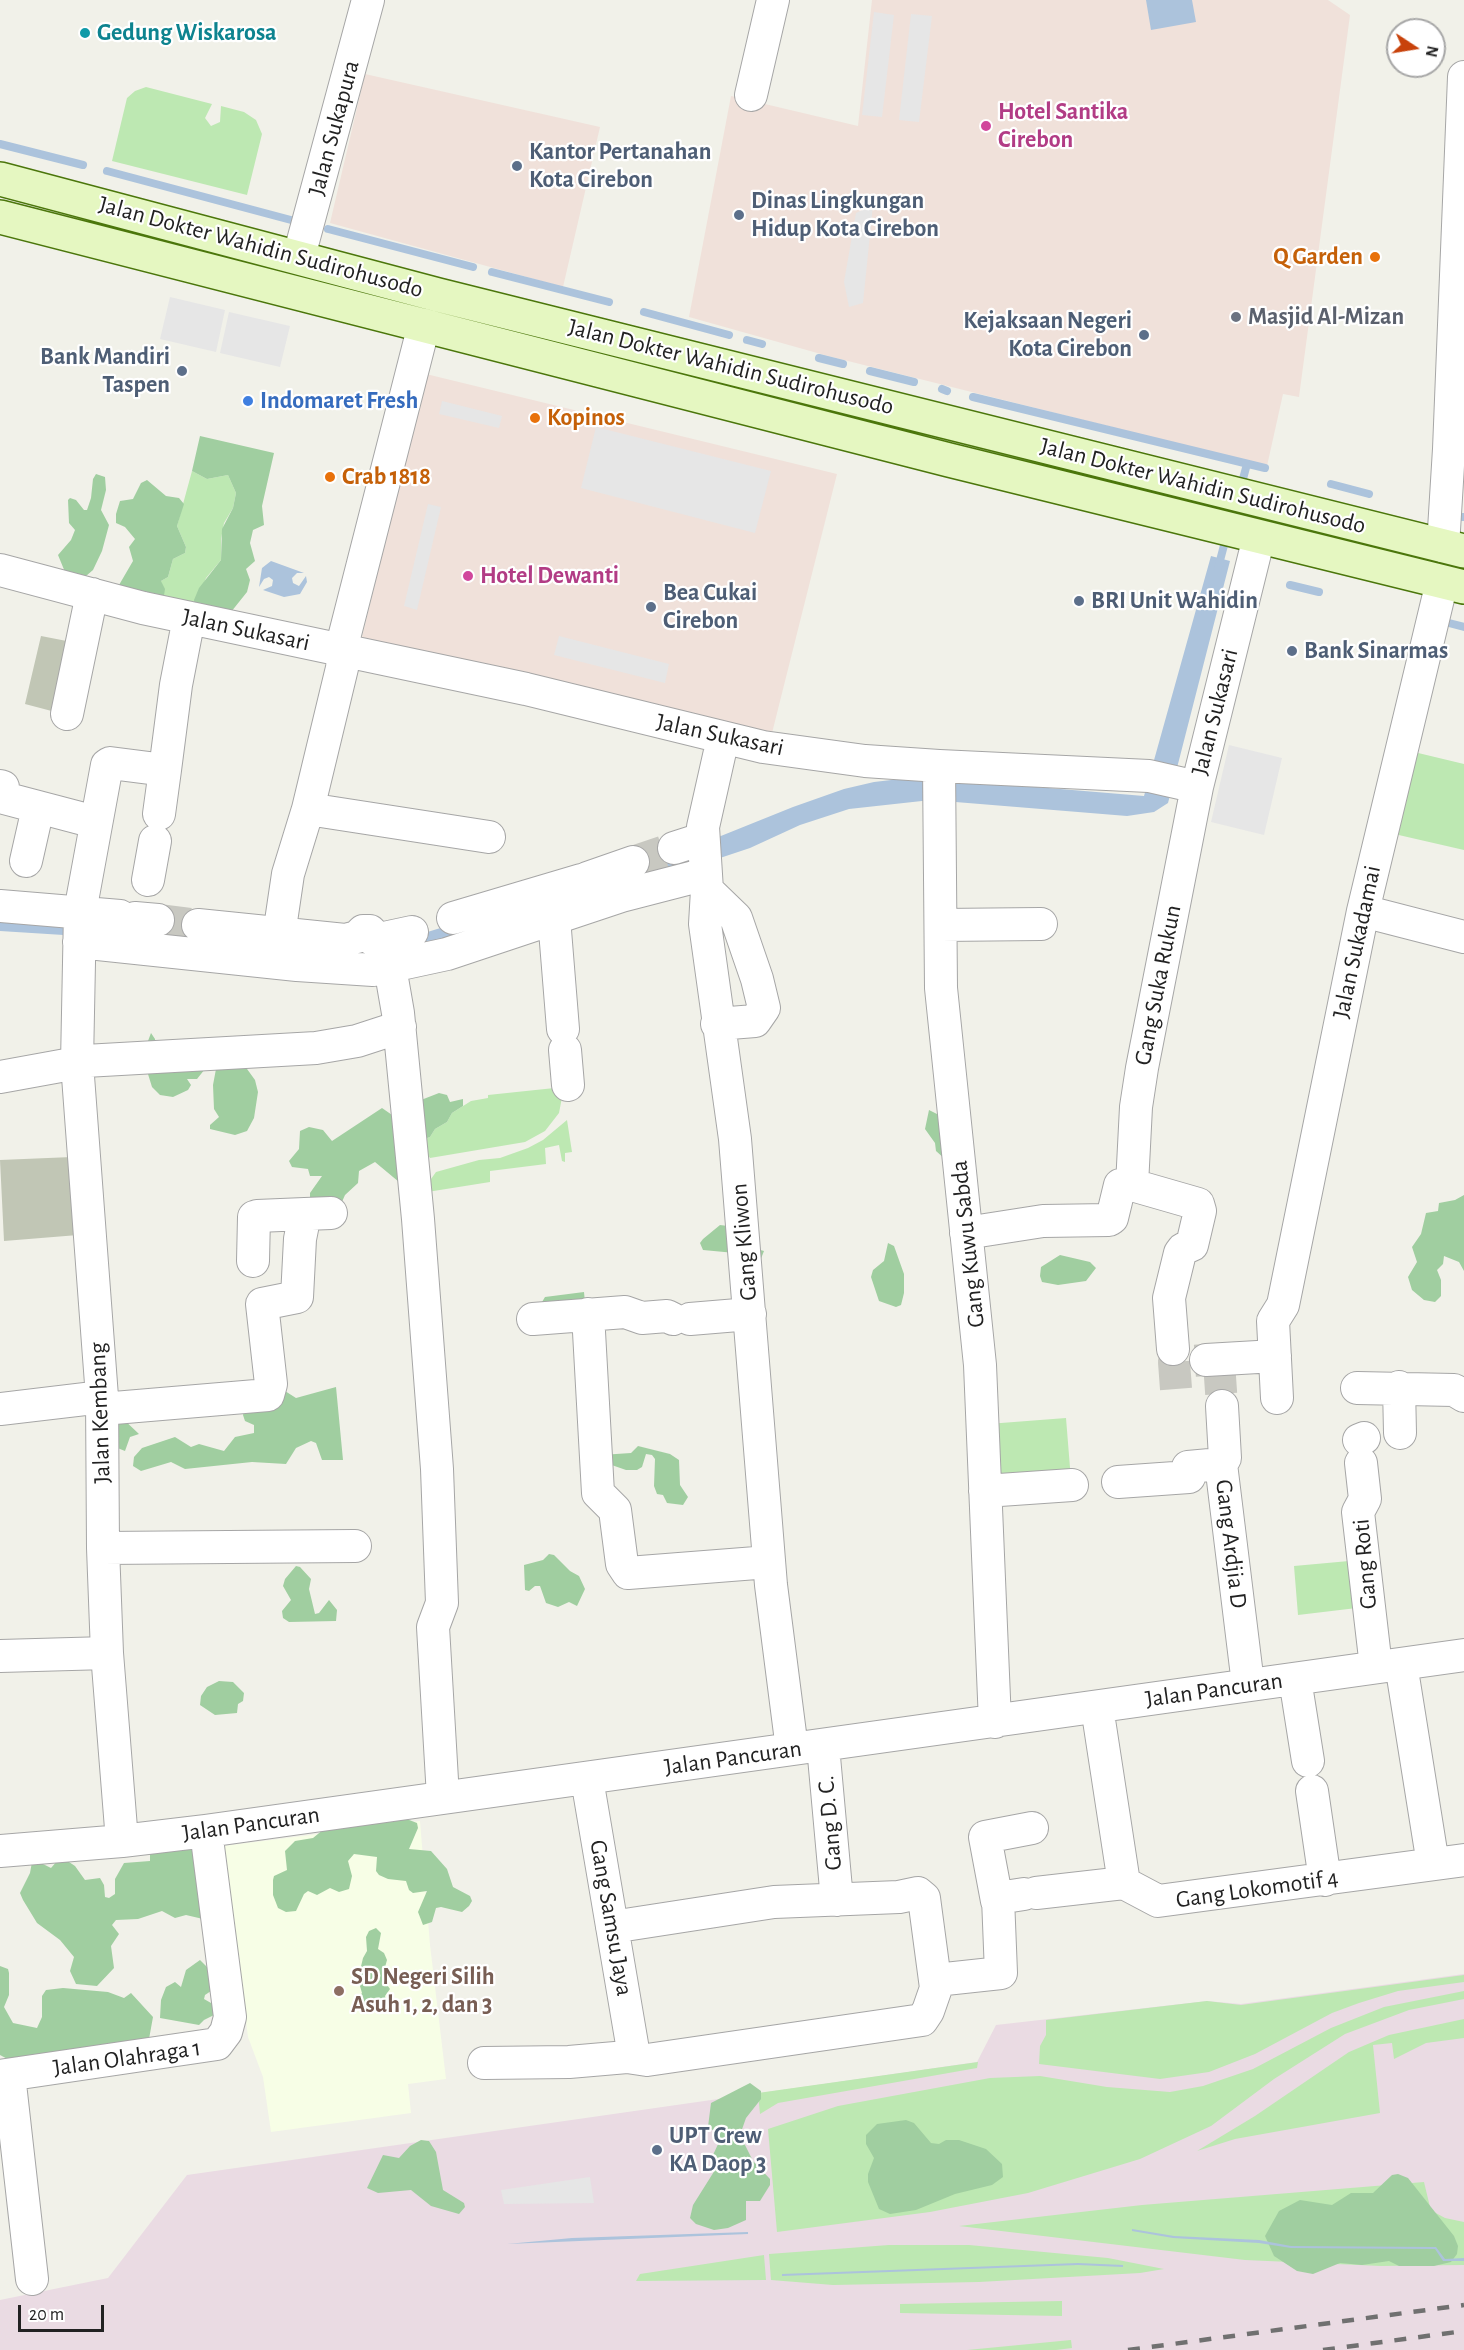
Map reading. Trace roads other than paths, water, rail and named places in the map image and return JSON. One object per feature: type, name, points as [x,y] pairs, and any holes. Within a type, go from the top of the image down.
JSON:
[{"type":"main road","name":"Jalan Dokter Wahidin Sudirohusodo","points":[[0,178],[299,256],[438,295],[1453,548]]},
{"type":"main road","name":"Jalan Dokter Wahidin Sudirohusodo","points":[[0,217],[1453,585]]},
{"type":"main road","points":[[1147,509],[1156,474]]},
{"type":"street","name":"Jalan Sukapura","points":[[299,256],[368,0]]},
{"type":"street","points":[[750,95],[773,0]]},
{"type":"street","points":[[1453,548],[1451,403],[1464,77]]},
{"type":"street","points":[[277,947],[288,873],[308,809],[344,651],[345,634],[424,325]]},
{"type":"street","name":"Jalan Sukasari","points":[[0,570],[189,618],[526,689],[723,738],[812,754],[939,782],[1174,781],[1254,536]]},
{"type":"street","name":"Jalan Sukadamai","points":[[1277,1398],[1273,1321],[1282,1305],[1363,911],[1453,585]]},
{"type":"street","points":[[67,714],[92,594]]},
{"type":"street","points":[[148,880],[176,685],[189,618]]},
{"type":"street","name":"Gang Kliwon","points":[[723,738],[708,797],[700,860],[717,1024],[735,1139],[769,1562],[792,1749]]},
{"type":"street","name":"Jalan Kembang","points":[[122,1841],[107,1653],[103,1548],[102,1403],[77,1063],[80,927],[95,822],[109,764],[165,770]]},
{"type":"street","name":"Gang Suka Rukun","points":[[1132,1185],[1136,1107],[1174,781]]},
{"type":"street","name":"Gang Kuwu Sabda","points":[[939,782],[941,988],[977,1324],[995,1722]]},
{"type":"street","points":[[0,786],[3,787],[0,797],[95,822]]},
{"type":"street","points":[[26,861],[38,808]]},
{"type":"street","points":[[308,809],[489,837]]},
{"type":"street","points":[[0,906],[80,927],[277,947],[345,940],[357,937],[363,931],[370,931],[397,942],[447,954],[554,918],[700,860],[736,918],[757,979],[764,1008],[755,1021],[717,1024]]},
{"type":"street","points":[[397,942],[633,862]]},
{"type":"street","points":[[1363,911],[1464,938]]},
{"type":"street","points":[[80,927],[140,917]]},
{"type":"street","points":[[554,918],[568,1085]]},
{"type":"street","points":[[941,925],[1041,924]]},
{"type":"street","points":[[198,925],[277,947]]},
{"type":"street","points":[[397,942],[400,1026],[437,1469],[442,1603],[433,1627],[443,1797]]},
{"type":"street","points":[[0,1077],[85,1061],[305,1049],[357,1041],[400,1026]]},
{"type":"street","points":[[966,1233],[1043,1221],[1109,1220],[1112,1218],[1118,1186],[1132,1185],[1200,1207],[1191,1248],[1183,1249],[1175,1266],[1169,1298],[1173,1348]]},
{"type":"street","points":[[0,1409],[268,1395],[271,1384],[262,1304],[297,1297],[300,1239],[318,1213],[256,1216],[253,1261]]},
{"type":"street","points":[[533,1319],[625,1312],[642,1318],[681,1319],[750,1314]]},
{"type":"street","points":[[588,1314],[598,1493],[615,1510],[622,1564],[628,1573],[769,1562]]},
{"type":"street","points":[[1214,1360],[1275,1356]]},
{"type":"street","points":[[1399,1387],[1400,1433]]},
{"type":"street","points":[[1357,1388],[1399,1387],[1454,1390],[1464,1396]]},
{"type":"street","name":"Gang Ardjia D","points":[[1222,1406],[1226,1458],[1221,1464],[1248,1684]]},
{"type":"street","name":"Gang Roti","points":[[1361,1447],[1365,1499],[1358,1512],[1388,1665],[1433,1864]]},
{"type":"street","points":[[985,1491],[1189,1477],[1188,1467],[1221,1464]]},
{"type":"street","points":[[103,1548],[355,1546]]},
{"type":"street","points":[[0,1656],[107,1653]]},
{"type":"street","name":"Jalan Pancuran","points":[[0,1851],[122,1841],[206,1831],[1464,1655]]},
{"type":"street","points":[[1295,1679],[1325,1880]]},
{"type":"street","points":[[1019,1896],[1124,1883],[1097,1707]]},
{"type":"street","name":"Gang D. C.","points":[[823,1746],[837,1900]]},
{"type":"street","name":"Gang Samsu Jaya","points":[[587,1779],[633,2050],[637,2057]]},
{"type":"street","points":[[936,1980],[1001,1973],[1019,1896],[985,1837],[1032,1828]]},
{"type":"street","name":"Jalan Olahraga 1","points":[[4,2075],[217,2044],[226,2032],[230,2017],[206,1831]]},
{"type":"street","name":"Gang Lokomotif 4","points":[[1124,1883],[1163,1901],[1464,1860]]},
{"type":"street","points":[[484,2063],[637,2057],[647,2060],[921,2020],[928,2011],[936,1980],[923,1895],[774,1902],[612,1927]]},
{"type":"street","points":[[4,2075],[32,2279]]},
{"type":"water","points":[[1146,0],[1192,0],[1196,22],[1151,30]]},
{"type":"water","points":[[1211,556],[1230,561],[1168,803],[1154,812],[1127,816],[931,800],[849,809],[800,825],[750,848],[474,940],[413,957],[0,931],[0,912],[98,919],[335,943],[405,939],[611,875],[696,846],[793,807],[844,789],[874,782],[917,777],[1144,796]]},
{"type":"water","points":[[271,561],[304,573],[297,573],[292,578],[293,583],[299,586],[306,576],[307,582],[300,594],[284,597],[263,590],[272,586],[273,580],[269,577],[264,579],[259,587],[262,568]]},
{"type":"water","points":[[1132,2229],[1174,2236],[1259,2240],[1291,2246],[1436,2247],[1445,2259],[1464,2258],[1464,2261],[1443,2261],[1435,2249],[1291,2248],[1259,2243],[1173,2238],[1132,2231]]},
{"type":"water","points":[[748,2232],[748,2234],[507,2244],[572,2238]]},
{"type":"water","points":[[1078,2263],[1123,2265],[1123,2267],[1078,2265],[782,2276],[782,2274]]},
{"type":"waterway","points":[[0,144],[83,165]]},
{"type":"waterway","points":[[107,171],[291,220]]},
{"type":"waterway","points":[[328,229],[473,267]]},
{"type":"waterway","points":[[492,272],[609,302]]},
{"type":"waterway","points":[[644,312],[729,335]]},
{"type":"waterway","points":[[747,340],[762,344]]},
{"type":"waterway","points":[[819,358],[843,364]]},
{"type":"waterway","points":[[870,371],[914,382]]},
{"type":"waterway","points":[[942,389],[947,391]]},
{"type":"waterway","points":[[973,397],[1265,468]]},
{"type":"waterway","points":[[1240,490],[1247,464]]},
{"type":"waterway","points":[[1331,484],[1369,494]]},
{"type":"waterway","points":[[1218,568],[1227,534]]},
{"type":"waterway","points":[[1290,585],[1319,592]]},
{"type":"waterway","points":[[1445,622],[1464,627]]},
{"type":"tunnel","points":[[633,862],[674,848]]},
{"type":"tunnel","points":[[158,920],[198,925]]},
{"type":"tunnel","points":[[1176,1389],[1174,1362],[1206,1360]]},
{"type":"tunnel","points":[[1219,1362],[1222,1406]]},
{"type":"railway","points":[[1128,2350],[1464,2305]]},
{"type":"railway","points":[[1323,2350],[1464,2331]]},
{"type":"place","name":"Gedung Wiskarosa","points":[[85,33]]},
{"type":"place","name":"Hotel Santika Cirebon","points":[[986,126]]},
{"type":"place","name":"Kantor Pertanahan Kota Cirebon","points":[[517,166]]},
{"type":"place","name":"Dinas Lingkungan Hidup Kota Cirebon","points":[[739,215]]},
{"type":"place","name":"Q Garden","points":[[1375,257]]},
{"type":"place","name":"Masjid Al-Mizan","points":[[1236,317]]},
{"type":"place","name":"Kejaksaan Negeri Kota Cirebon","points":[[1144,335]]},
{"type":"place","name":"Bank Mandiri Taspen","points":[[182,371]]},
{"type":"place","name":"Indomaret Fresh","points":[[248,401]]},
{"type":"place","name":"Kopinos","points":[[535,418]]},
{"type":"place","name":"Crab 1818","points":[[330,477]]},
{"type":"place","name":"Hotel Dewanti","points":[[468,576]]},
{"type":"place","name":"BRI Unit Wahidin","points":[[1079,601]]},
{"type":"place","name":"Bea Cukai Cirebon","points":[[651,607]]},
{"type":"place","name":"Bank Sinarmas","points":[[1292,651]]},
{"type":"place","name":"SD Negeri Silih Asuh 1, 2, dan 3","points":[[339,1991]]},
{"type":"place","name":"UPT Crew KA Daop 3","points":[[657,2150]]}]
